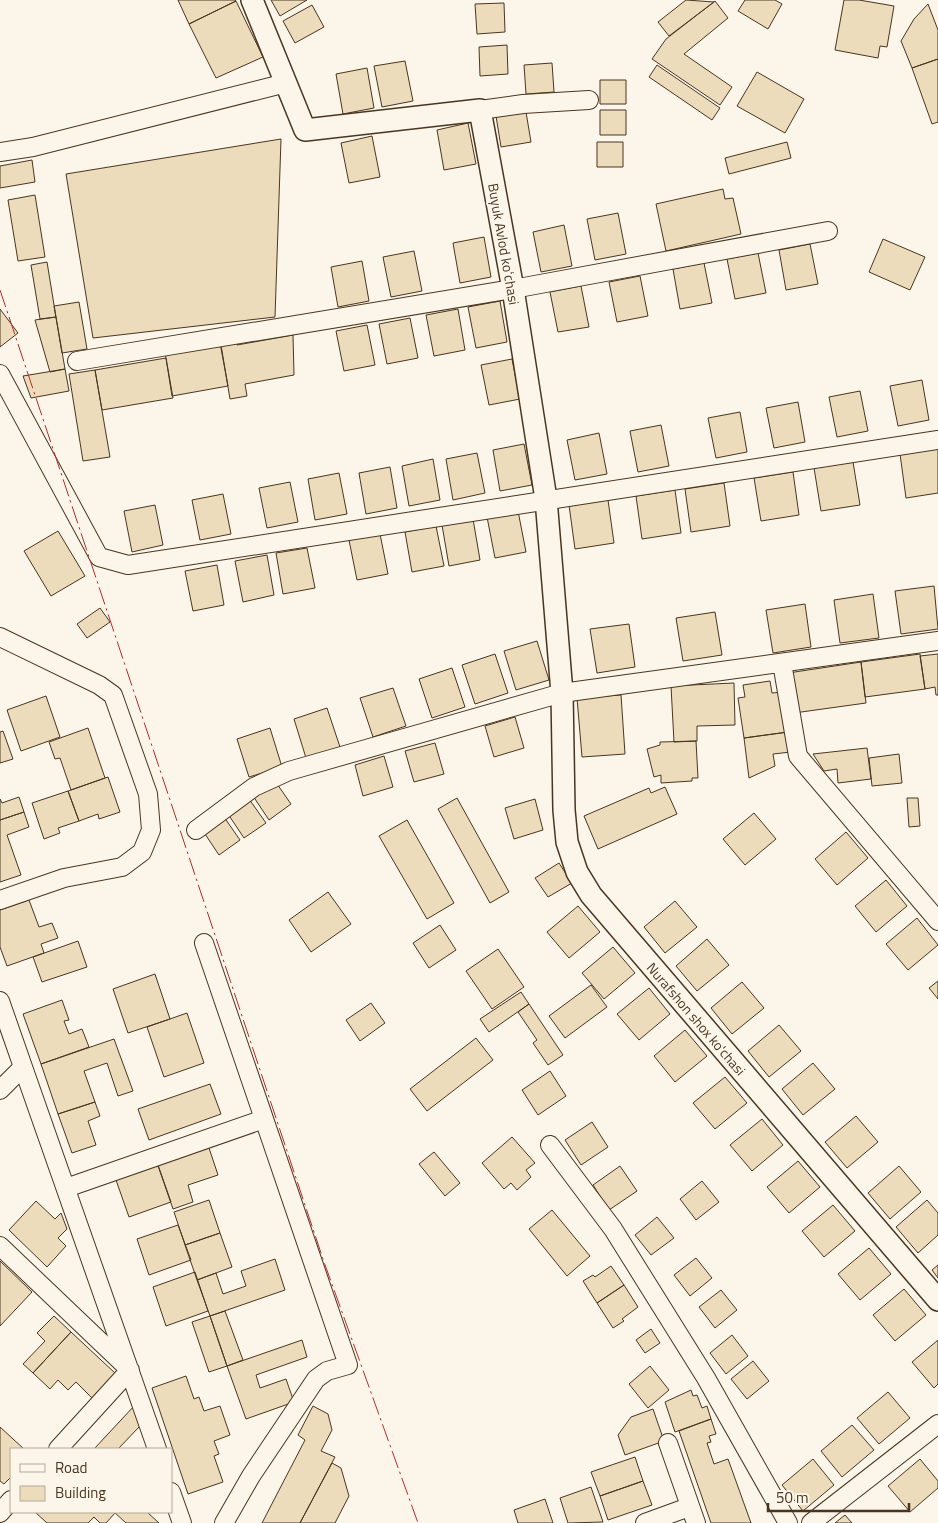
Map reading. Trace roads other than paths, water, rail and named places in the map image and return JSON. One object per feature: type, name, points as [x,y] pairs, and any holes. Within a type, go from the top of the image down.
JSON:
[{"type":"street","points":[[252,0],[305,130],[523,104],[589,100]]},
{"type":"street","points":[[0,152],[33,147],[286,83]]},
{"type":"street","name":"Buyuk Avlod koʻchasi","points":[[480,110],[513,289],[546,499],[562,693]]},
{"type":"street","points":[[77,361],[513,289],[828,231]]},
{"type":"street","points":[[0,374],[99,557],[128,565],[938,440]]},
{"type":"street","points":[[0,637],[100,684],[113,695],[148,794],[152,830],[142,852],[122,867],[64,878],[0,900]]},
{"type":"street","points":[[196,830],[254,787],[289,771],[562,693],[938,642]]},
{"type":"street","points":[[782,663],[798,756],[938,921]]},
{"type":"street","name":"Nurafshon shox ko'chasi","points":[[562,693],[566,826],[571,856],[582,882],[938,1300]]},
{"type":"street","points":[[204,943],[348,1365],[327,1372],[316,1380],[251,1476],[224,1523]]},
{"type":"street","points":[[0,1001],[157,1448]]},
{"type":"street","points":[[0,1090],[23,1067]]},
{"type":"street","points":[[66,1188],[264,1119]]},
{"type":"street","points":[[550,1145],[613,1229],[706,1378],[788,1523]]},
{"type":"street","points":[[0,1246],[130,1370]]},
{"type":"street","points":[[59,1448],[130,1370]]},
{"type":"street","points":[[811,1523],[938,1424]]},
{"type":"street","points":[[645,1523],[693,1515],[668,1443]]},
{"type":"street","points":[[172,1495],[182,1523]]},
{"type":"street","points":[[0,1513],[10,1501]]}]
